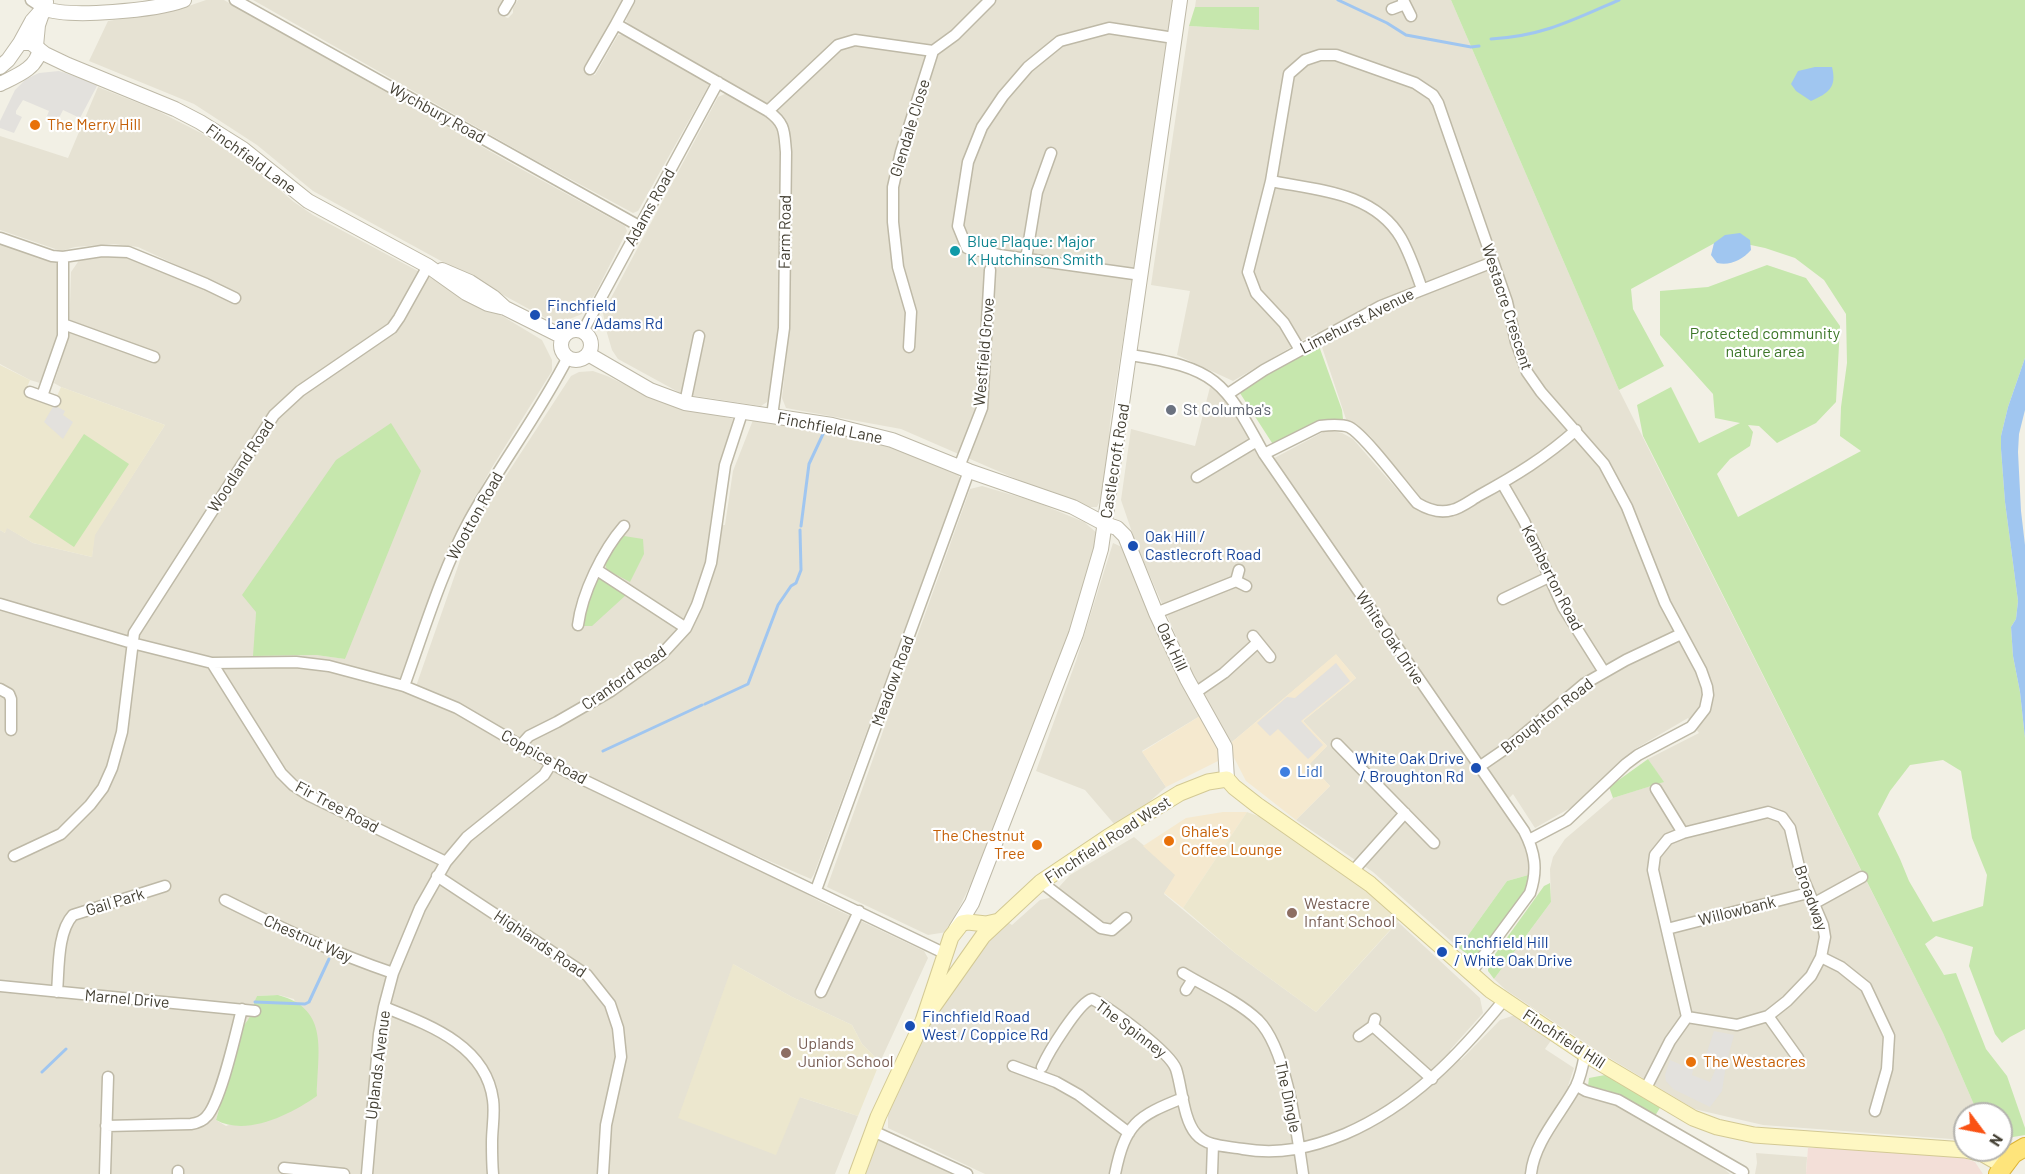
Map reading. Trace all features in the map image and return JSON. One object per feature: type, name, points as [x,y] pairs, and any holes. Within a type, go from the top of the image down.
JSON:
[{"type":"highway","points":[[2001,1170],[2013,1154],[2025,1147]]},
{"type":"main road","name":"Finchfield Hill","points":[[1227,779],[1233,787],[1257,805],[1353,871],[1400,909],[1470,974],[1504,1000],[1585,1054],[1693,1118],[1717,1127],[1754,1135],[1953,1149]]},
{"type":"main road","name":"Finchfield Road West","points":[[979,928],[999,921],[1041,882],[1180,793],[1208,782],[1227,779]]},
{"type":"main road","points":[[857,1174],[888,1094],[923,1021],[967,959],[979,928],[962,923],[943,948],[923,1021]]},
{"type":"main road","points":[[943,948],[952,962],[959,963],[967,959]]},
{"type":"street","points":[[31,0],[45,4],[52,12],[136,9],[184,0]]},
{"type":"street","name":"Wychbury Road","points":[[235,0],[639,226]]},
{"type":"street","points":[[504,10],[510,0]]},
{"type":"street","points":[[590,69],[629,0]]},
{"type":"street","points":[[768,111],[838,45],[855,40],[933,51],[955,34],[990,0]]},
{"type":"street","name":"Castlecroft Road","points":[[972,903],[1076,634],[1095,574],[1105,524],[1180,0]]},
{"type":"street","points":[[1392,9],[1404,2],[1411,16]]},
{"type":"street","points":[[14,76],[4,63],[45,4]]},
{"type":"street","points":[[0,96],[14,76],[36,62],[45,4]]},
{"type":"street","name":"Farm Road","points":[[616,24],[768,111],[783,126],[786,152],[784,328],[772,416]]},
{"type":"street","points":[[1141,275],[1026,259],[967,248],[958,226],[968,162],[982,127],[1003,96],[1028,67],[1060,41],[1109,28],[1174,38]]},
{"type":"street","name":"Finchfield Lane","points":[[20,42],[25,42],[68,65],[175,109],[200,122],[243,149],[308,201],[428,266],[466,293],[488,304],[505,308],[562,338]]},
{"type":"street","name":"Glendale Close","points":[[909,347],[912,317],[895,251],[893,187],[901,152],[933,51]]},
{"type":"street","name":"Westacre Crescent","points":[[1300,350],[1284,323],[1256,293],[1248,272],[1271,180],[1289,74],[1305,60],[1320,55],[1336,55],[1415,83],[1433,95],[1507,302],[1520,357],[1541,392],[1604,464],[1627,507],[1665,603],[1701,670],[1707,687],[1705,709],[1696,723],[1638,755],[1567,820],[1529,840]]},
{"type":"street","name":"Finchfield Lane","points":[[14,76],[44,64],[68,65]]},
{"type":"street","name":"Adams Road","points":[[583,331],[718,82]]},
{"type":"street","points":[[1026,259],[1037,192],[1051,153]]},
{"type":"street","points":[[1271,180],[1352,198],[1372,208],[1393,226],[1400,237],[1422,288]]},
{"type":"street","points":[[0,238],[42,253],[63,256],[102,251],[128,252],[235,298]]},
{"type":"street","points":[[42,396],[63,336],[63,256]]},
{"type":"street","name":"Limehurst Avenue","points":[[1228,394],[1264,370],[1381,306],[1493,262]]},
{"type":"street","name":"Woodland Road","points":[[14,856],[61,834],[90,805],[103,788],[112,768],[122,732],[134,633],[274,415],[300,391],[392,328],[428,266]]},
{"type":"street","name":"Westfield Grove","points":[[964,469],[982,408],[990,270]]},
{"type":"street","points":[[63,324],[154,357]]},
{"type":"street","points":[[575,330],[583,331],[591,341],[588,354],[579,359],[568,357],[562,349],[562,338],[575,330]]},
{"type":"street","points":[[685,403],[699,336]]},
{"type":"street","name":"Finchfield Lane","points":[[588,354],[650,390],[685,403],[865,432],[1073,507],[1105,524]]},
{"type":"street","name":"White Oak Drive","points":[[1130,355],[1165,360],[1195,370],[1213,380],[1228,394],[1264,454],[1529,840],[1536,861],[1534,882],[1530,893],[1470,974]]},
{"type":"street","name":"Wootton Road","points":[[404,686],[453,551],[483,495],[537,414],[568,357]]},
{"type":"street","points":[[30,392],[55,401]]},
{"type":"street","name":"Cranford Road","points":[[520,746],[529,735],[611,691],[661,655],[686,628],[697,605],[711,563],[725,465],[742,413]]},
{"type":"street","points":[[1264,454],[1320,426],[1349,428],[1363,439],[1423,507],[1437,511],[1452,510],[1546,456],[1576,430]]},
{"type":"street","points":[[1197,477],[1257,441]]},
{"type":"street","name":"Meadow Road","points":[[816,890],[964,469]]},
{"type":"street","name":"Kemberton Road","points":[[1502,483],[1524,521],[1563,607],[1604,672]]},
{"type":"street","name":"Oak Hill","points":[[1105,524],[1117,528],[1125,536],[1156,613],[1195,693],[1225,747],[1227,779]]},
{"type":"street","points":[[578,625],[580,612],[597,570],[613,538],[624,526]]},
{"type":"street","points":[[597,570],[686,628]]},
{"type":"street","points":[[1503,599],[1549,577]]},
{"type":"street","points":[[1156,613],[1240,579]]},
{"type":"street","name":"Coppice Road","points":[[0,604],[132,643],[212,663],[296,662],[329,666],[404,686],[457,708],[551,764],[859,911],[943,948]]},
{"type":"street","name":"Broughton Road","points":[[1479,767],[1521,737],[1566,698],[1604,672],[1681,634]]},
{"type":"street","points":[[1195,693],[1224,673],[1255,639],[1270,657]]},
{"type":"street","name":"Fir Tree Road","points":[[212,663],[281,772],[293,785],[310,796],[446,862]]},
{"type":"street","points":[[0,689],[9,694],[11,699],[11,730]]},
{"type":"street","points":[[1337,744],[1434,843]]},
{"type":"street","name":"Uplands Avenue","points":[[367,1174],[379,1034],[384,1007],[393,974],[420,908],[446,862],[467,837],[544,775],[551,764]]},
{"type":"street","points":[[1656,789],[1683,832]]},
{"type":"street","name":"Broadway","points":[[1768,812],[1782,817],[1790,828],[1800,871],[1826,937],[1821,957],[1811,976],[1787,1001],[1768,1016],[1737,1025],[1687,1017],[1653,870],[1655,855],[1668,839],[1683,832],[1768,812]]},
{"type":"street","points":[[1353,871],[1405,813]]},
{"type":"street","name":"Highlands Road","points":[[437,876],[587,975],[610,1004],[618,1028],[621,1057],[606,1125],[603,1174]]},
{"type":"street","points":[[1813,904],[1862,877]]},
{"type":"street","points":[[1041,882],[1101,928],[1112,930],[1126,918]]},
{"type":"street","name":"Gail Park","points":[[57,992],[63,932],[67,921],[73,915],[165,886]]},
{"type":"street","name":"Willowbank","points":[[1667,929],[1808,893]]},
{"type":"street","name":"Chestnut Way","points":[[225,900],[299,938],[393,974]]},
{"type":"street","points":[[972,903],[979,928]]},
{"type":"street","points":[[956,929],[972,903]]},
{"type":"street","points":[[821,992],[859,911]]},
{"type":"street","points":[[1821,957],[1841,967],[1866,987],[1889,1036],[1887,1069],[1875,1111]]},
{"type":"street","name":"The Dingle","points":[[1186,990],[1188,976],[1250,1013],[1270,1034],[1282,1064],[1303,1174]]},
{"type":"street","name":"Marnel Drive","points":[[0,986],[255,1011]]},
{"type":"street","name":"The Spinney","points":[[1042,1067],[1063,1032],[1086,1001],[1092,999],[1166,1054],[1176,1070],[1194,1132],[1202,1140],[1213,1144]]},
{"type":"street","points":[[1212,1174],[1213,1144],[1258,1151],[1299,1149],[1338,1136],[1382,1116],[1414,1094],[1449,1063],[1504,1000]]},
{"type":"street","points":[[384,1007],[454,1039],[475,1060],[489,1083],[494,1103],[493,1174]]},
{"type":"street","points":[[106,1126],[191,1125],[207,1117],[216,1097],[242,1009]]},
{"type":"street","points":[[1768,1016],[1798,1058]]},
{"type":"street","points":[[1645,1090],[1670,1041],[1687,1017]]},
{"type":"street","points":[[1359,1036],[1374,1023],[1432,1079]]},
{"type":"street","points":[[1531,1174],[1538,1149],[1576,1086],[1585,1054]]},
{"type":"street","points":[[1013,1066],[1056,1082],[1079,1095],[1129,1133]]},
{"type":"street","points":[[105,1174],[108,1077]]},
{"type":"street","name":"Finchfield Hill","points":[[1576,1086],[1618,1100],[1743,1172]]},
{"type":"street","points":[[1115,1174],[1121,1145],[1129,1133],[1148,1112],[1183,1098]]},
{"type":"street","points":[[873,1131],[967,1174]]},
{"type":"street","points":[[284,1168],[344,1174]]},
{"type":"shaded area","points":[[206,0],[224,0],[625,226],[627,231],[595,294],[582,314],[562,322],[549,320],[313,191],[257,145],[194,104],[89,61],[108,21],[180,9]]},
{"type":"shaded area","points":[[253,0],[509,0],[500,12],[502,16],[508,18],[513,13],[518,0],[627,0],[584,67],[585,72],[595,75],[618,35],[626,34],[704,77],[709,85],[638,211],[633,213]]},
{"type":"shaded area","points":[[636,0],[1176,0],[1110,422],[1107,485],[1097,507],[1087,507],[1030,485],[901,429],[786,408],[782,398],[790,324],[779,323],[771,392],[767,402],[761,406],[682,394],[618,359],[612,350],[603,313],[718,97],[727,93],[755,108],[760,100],[631,26],[626,21]]},
{"type":"shaded area","points":[[1196,0],[1451,0],[1619,390],[1943,1033],[1973,1102],[1953,1102],[1953,1139],[1763,1125],[1694,1109],[1593,1048],[1506,990],[1494,979],[1551,902],[1550,869],[1553,857],[1565,839],[1613,798],[1663,782],[1648,759],[1699,733],[1688,718],[1635,749],[1572,807],[1535,828],[1513,794],[1501,807],[1522,840],[1532,862],[1532,874],[1507,881],[1459,948],[1373,872],[1296,820],[1330,786],[1309,764],[1327,746],[1303,721],[1356,678],[1336,655],[1232,742],[1219,727],[1187,661],[1136,544],[1121,500],[1131,429],[1195,446],[1210,387],[1224,398],[1265,463],[1327,430],[1342,433],[1353,439],[1408,502],[1417,496],[1370,436],[1346,419],[1317,332],[1233,381],[1177,355],[1190,291],[1151,285],[1189,26],[1259,30],[1259,7],[1195,7]]},
{"type":"shaded area","points":[[59,71],[98,84],[80,118],[63,110],[55,120],[47,116],[49,111],[23,100],[16,111],[16,114],[22,117],[14,133],[0,128],[0,121],[15,90],[26,79],[39,73]]},
{"type":"shaded area","points":[[98,87],[156,110],[201,133],[248,163],[313,215],[504,317],[542,340],[552,360],[552,371],[491,469],[458,530],[399,688],[414,692],[464,549],[485,508],[571,376],[579,372],[593,371],[657,400],[733,419],[720,467],[710,524],[725,525],[733,471],[753,420],[885,442],[958,473],[960,479],[814,874],[811,879],[746,851],[741,858],[821,902],[924,951],[928,958],[880,1062],[862,1044],[852,1025],[792,997],[733,964],[800,1097],[858,1116],[835,1174],[0,1174],[0,530],[5,533],[6,527],[33,543],[92,557],[94,535],[165,425],[54,383],[69,337],[71,272],[80,259],[114,255],[132,258],[219,294],[222,286],[138,247],[113,244],[75,247],[61,251],[0,230],[0,136],[68,158]],"holes":[[[256,612],[346,659],[316,655],[254,656]],[[279,995],[294,999],[317,1073],[317,1096],[226,1126],[216,1120],[243,1026],[251,1017],[257,996]]]},
{"type":"shaded area","points":[[0,243],[56,262],[60,272],[58,333],[40,383],[0,364]]},
{"type":"shaded area","points":[[0,365],[30,380],[25,392],[54,403],[61,387],[165,425],[95,535],[92,557],[33,543],[7,528],[5,533],[0,530]]},
{"type":"shaded area","points":[[54,405],[65,411],[63,415],[73,422],[63,439],[44,422]]},
{"type":"shaded area","points":[[982,486],[1036,502],[1084,522],[1097,533],[1093,565],[1067,646],[977,872],[947,932],[928,935],[827,887],[970,489]]},
{"type":"shaded area","points":[[1113,543],[1124,548],[1177,671],[1200,716],[1142,751],[1166,787],[1139,811],[1115,825],[1085,790],[1036,771],[1076,661]]},
{"type":"shaded area","points":[[1336,654],[1356,678],[1303,721],[1327,746],[1310,764],[1330,786],[1296,820],[1246,781],[1230,750],[1232,742]]},
{"type":"shaded area","points":[[1336,663],[1350,681],[1301,721],[1323,745],[1308,759],[1278,729],[1270,736],[1257,723],[1287,697],[1295,698]]},
{"type":"shaded area","points":[[1200,716],[1219,749],[1222,759],[1166,787],[1142,752]]},
{"type":"shaded area","points":[[1223,812],[1247,812],[1183,908],[1164,893],[1175,875],[1143,846],[1186,818]]},
{"type":"shaded area","name":"Westacre Infant School","points":[[1247,812],[1266,819],[1351,875],[1401,918],[1316,1012],[1235,953],[1183,908]]},
{"type":"shaded area","points":[[1134,837],[1176,875],[1164,894],[1235,953],[1316,1012],[1398,922],[1480,998],[1483,1013],[1450,1050],[1461,1060],[1500,1020],[1515,1015],[1552,1039],[1545,1049],[1574,1068],[1568,1086],[1580,1093],[1609,1099],[1717,1163],[1730,1174],[985,1174],[888,1128],[888,1110],[923,1030],[967,969],[1006,921],[1012,925],[1040,900],[1049,898],[1070,875]]},
{"type":"shaded area","name":"Uplands Junior School","points":[[733,964],[792,997],[852,1025],[862,1044],[880,1062],[858,1116],[800,1097],[776,1155],[678,1118]]},
{"type":"shaded area","points":[[1714,1031],[1734,1035],[1722,1091],[1710,1107],[1673,1089],[1666,1081],[1665,1075],[1670,1060],[1693,1070],[1692,1075],[1710,1082],[1717,1066],[1704,1061]]},
{"type":"shaded area","points":[[877,1139],[935,1165],[955,1174],[865,1174]]},
{"type":"shaded area","points":[[1808,1148],[1893,1148],[1953,1155],[1953,1162],[1975,1162],[1983,1174],[1806,1174]]},
{"type":"shaded area","points":[[1756,1153],[1807,1157],[1806,1174],[1755,1174]]},
{"type":"green space","name":"Protected community nature area","points":[[1451,0],[2025,0],[2025,358],[2008,407],[2001,436],[2001,449],[2005,502],[2018,601],[2016,619],[2011,627],[2013,656],[2025,738],[2025,1029],[2002,1043],[1995,1034],[1969,966],[1973,947],[1936,936],[1925,944],[1944,975],[1956,973],[1986,1049],[2007,1076],[2025,1128],[2025,1135],[2013,1137],[2013,1102],[1973,1102],[1943,1033],[1643,436],[1637,405],[1671,387],[1699,443],[1740,423],[1715,418],[1713,394],[1660,335],[1660,291],[1708,287],[1767,265],[1806,278],[1840,326],[1836,402],[1816,423],[1777,443],[1759,426],[1748,425],[1753,432],[1750,446],[1730,459],[1717,474],[1738,517],[1861,451],[1840,436],[1847,363],[1846,314],[1824,280],[1795,258],[1765,248],[1722,239],[1631,289],[1633,309],[1664,366],[1619,390]],"holes":[[[1943,760],[1961,771],[1972,838],[1987,875],[1983,906],[1933,922],[1909,881],[1878,814],[1890,791],[1910,765]]]},
{"type":"green space","points":[[1195,7],[1259,7],[1259,30],[1189,26]]},
{"type":"green space","points":[[1319,346],[1342,410],[1343,419],[1323,421],[1274,446],[1238,390]]},
{"type":"green space","points":[[391,423],[421,471],[345,659],[316,655],[253,656],[256,612],[242,595],[336,460]]},
{"type":"green space","points":[[84,434],[129,464],[74,547],[29,517]]},
{"type":"green space","points":[[624,536],[643,539],[644,554],[630,582],[607,570],[605,564],[617,540]]},
{"type":"green space","points":[[603,578],[626,595],[592,626],[584,626],[585,612],[597,579]]},
{"type":"green space","points":[[1648,759],[1664,782],[1613,798],[1609,787]]},
{"type":"green space","points":[[1532,874],[1525,892],[1478,956],[1471,957],[1459,948],[1507,881]]},
{"type":"green space","points":[[1550,883],[1551,902],[1494,979],[1488,971],[1488,964],[1544,886]]},
{"type":"green space","points":[[278,995],[295,1002],[314,1022],[319,1049],[317,1096],[295,1110],[255,1125],[228,1125],[216,1120],[243,1026],[250,1016],[257,996]]},
{"type":"green space","points":[[1605,1075],[1622,1082],[1661,1106],[1655,1116],[1609,1091],[1588,1086],[1589,1078]]},
{"type":"water","points":[[1815,67],[1832,67],[1833,80],[1827,92],[1811,101],[1796,91],[1791,84],[1798,71]]},
{"type":"water","points":[[1740,233],[1750,240],[1751,250],[1736,261],[1727,264],[1717,263],[1711,255],[1714,243],[1725,235]]},
{"type":"water","points":[[2025,358],[2025,410],[2019,434],[2018,452],[2025,545],[2025,738],[2013,656],[2011,627],[2016,619],[2018,601],[2005,502],[2001,436],[2008,407]]},
{"type":"waterway","points":[[1338,0],[1387,23],[1406,35],[1471,47],[1479,46]]},
{"type":"waterway","points":[[1491,39],[1542,31],[1619,0]]},
{"type":"waterway","points":[[801,526],[809,464],[823,434]]},
{"type":"waterway","points":[[705,704],[748,684],[778,605],[791,586],[796,583],[801,570],[800,530]]},
{"type":"waterway","points":[[603,751],[702,705]]},
{"type":"waterway","points":[[255,1002],[305,1004],[309,1002],[329,959]]},
{"type":"waterway","points":[[42,1072],[66,1049]]},
{"type":"place","name":"The Merry Hill","points":[[35,125]]},
{"type":"place","name":"Blue Plaque: Major K Hutchinson Smith","points":[[955,251]]},
{"type":"place","name":"Finchfield Lane / Adams Rd","points":[[535,315]]},
{"type":"place","name":"St Columba's","points":[[1171,410]]},
{"type":"place","name":"Oak Hill / Castlecroft Road","points":[[1133,546]]},
{"type":"place","name":"White Oak Drive / Broughton Rd","points":[[1476,768]]},
{"type":"place","name":"Lidl","points":[[1285,772]]},
{"type":"place","name":"Ghale's Coffee Lounge","points":[[1169,841]]},
{"type":"place","name":"The Chestnut Tree","points":[[1037,845]]},
{"type":"place","name":"Westacre Infant School","points":[[1292,913]]},
{"type":"place","name":"Finchfield Hill / White Oak Drive","points":[[1442,952]]},
{"type":"place","name":"Finchfield Road West / Coppice Rd","points":[[910,1026]]},
{"type":"place","name":"Uplands Junior School","points":[[786,1053]]},
{"type":"place","name":"The Westacres","points":[[1691,1062]]}]
